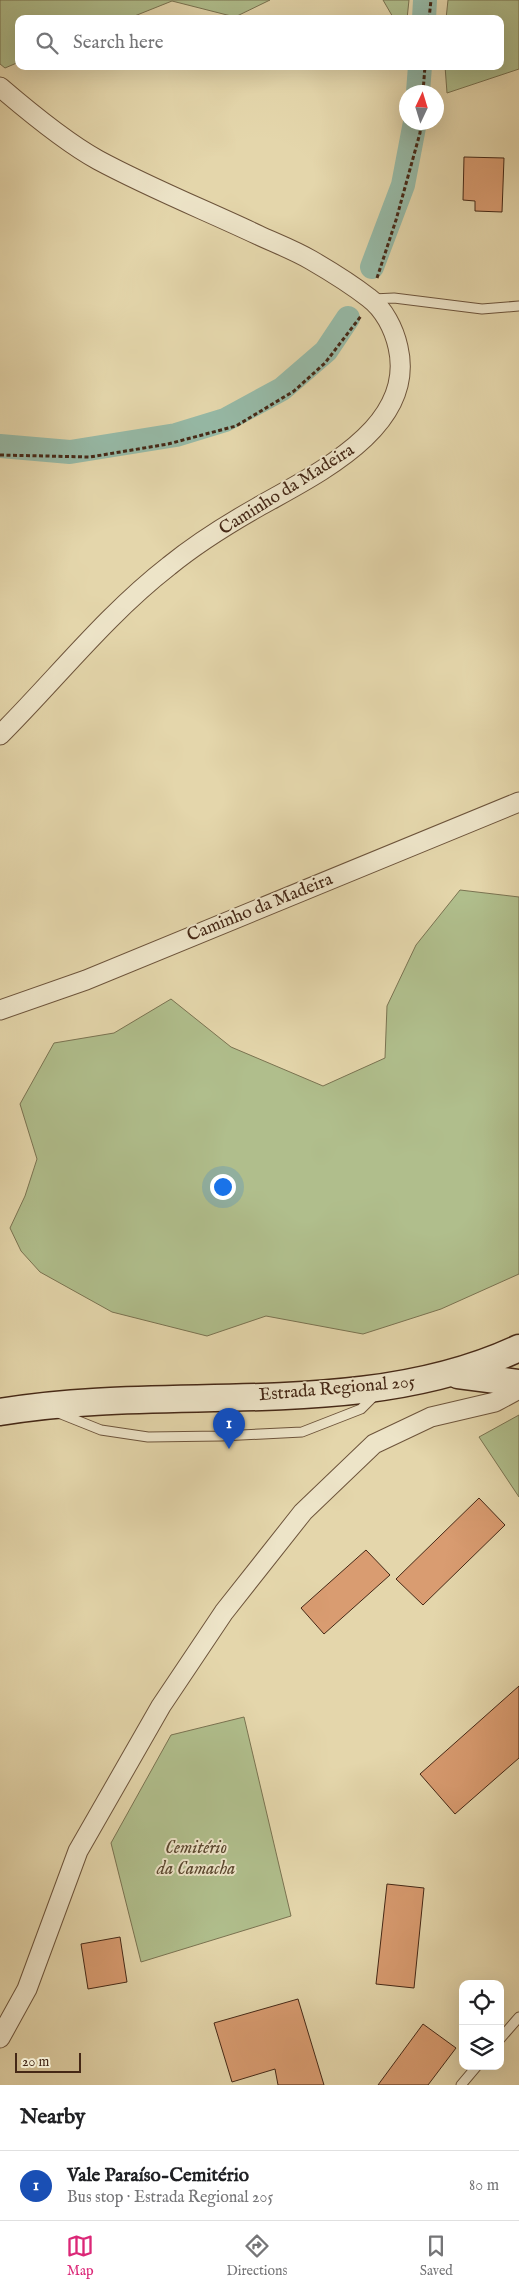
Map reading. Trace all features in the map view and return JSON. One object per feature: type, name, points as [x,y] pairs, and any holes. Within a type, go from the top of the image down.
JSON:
[{"type":"main road","name":"Estrada Regional 205","points":[[0,1412],[43,1405],[299,1394],[417,1383],[490,1362],[519,1348]]},
{"type":"main road","points":[[452,1374],[519,1383]]},
{"type":"street","name":"Caminho da Madeira","points":[[0,88],[96,160],[309,259],[371,299],[388,319],[400,356],[399,376],[395,390],[380,423],[358,445],[315,475],[254,509],[170,565],[91,636],[45,690],[0,735]]},
{"type":"street","name":"Caminho da Madeira","points":[[0,1010],[86,980],[519,802]]},
{"type":"street","points":[[0,2038],[27,1989],[83,1842],[162,1706],[224,1612],[303,1512],[374,1444],[431,1417],[495,1402],[519,1389]]},
{"type":"lane","points":[[371,299],[394,298],[482,309],[519,306]]},
{"type":"lane","points":[[43,1405],[72,1420],[101,1430],[148,1438],[302,1432],[361,1409],[384,1387]]},
{"type":"lane","points":[[504,2034],[519,2017]]},
{"type":"lane","points":[[461,2085],[474,2070]]},
{"type":"path","points":[[429,15],[431,0]]},
{"type":"path","points":[[424,85],[425,70]]},
{"type":"path","points":[[0,455],[90,457],[168,444],[236,426],[294,390],[325,363],[363,313],[371,299],[396,220],[419,130]]},
{"type":"green space","points":[[0,0],[270,0],[239,15],[227,15],[172,1],[137,15],[15,15],[15,64],[5,68],[0,64]]},
{"type":"green space","points":[[383,0],[409,0],[407,15],[392,15]]},
{"type":"green space","points":[[448,0],[519,0],[519,69],[447,93],[445,70],[504,70],[504,15],[446,15]]},
{"type":"green space","points":[[460,890],[519,897],[519,1274],[441,1309],[363,1334],[266,1316],[207,1336],[112,1312],[40,1272],[21,1251],[10,1228],[25,1196],[37,1159],[20,1104],[54,1043],[114,1033],[171,999],[231,1047],[323,1086],[385,1058],[387,1006],[416,945]]},
{"type":"green space","points":[[519,1415],[519,1497],[479,1437]]},
{"type":"green space","name":"Cemitério da Camacha","points":[[244,1717],[291,1916],[141,1962],[111,1843],[171,1735]]},
{"type":"building","points":[[464,157],[504,158],[502,212],[475,211],[475,201],[463,200]]},
{"type":"building","points":[[479,1498],[505,1525],[423,1605],[396,1579]]},
{"type":"building","points":[[366,1550],[390,1575],[324,1634],[301,1608]]},
{"type":"building","points":[[519,1686],[519,1758],[455,1814],[420,1774]]},
{"type":"building","points":[[387,1884],[424,1888],[414,1988],[376,1984]]},
{"type":"building","points":[[120,1937],[127,1982],[88,1989],[81,1944]]},
{"type":"building","points":[[298,1999],[324,2085],[278,2085],[275,2069],[232,2082],[214,2023]]},
{"type":"building","points":[[423,2024],[456,2048],[428,2085],[378,2085]]},
{"type":"waterway","points":[[424,15],[425,0]]},
{"type":"waterway","points":[[419,85],[420,70]]},
{"type":"waterway","points":[[372,267],[403,185],[413,130]]},
{"type":"waterway","points":[[0,446],[70,452],[176,435],[225,420],[282,389],[326,351],[348,318]]},
{"type":"place","name":"Vale Paraíso-Cemitério","points":[[229,1449]]}]
